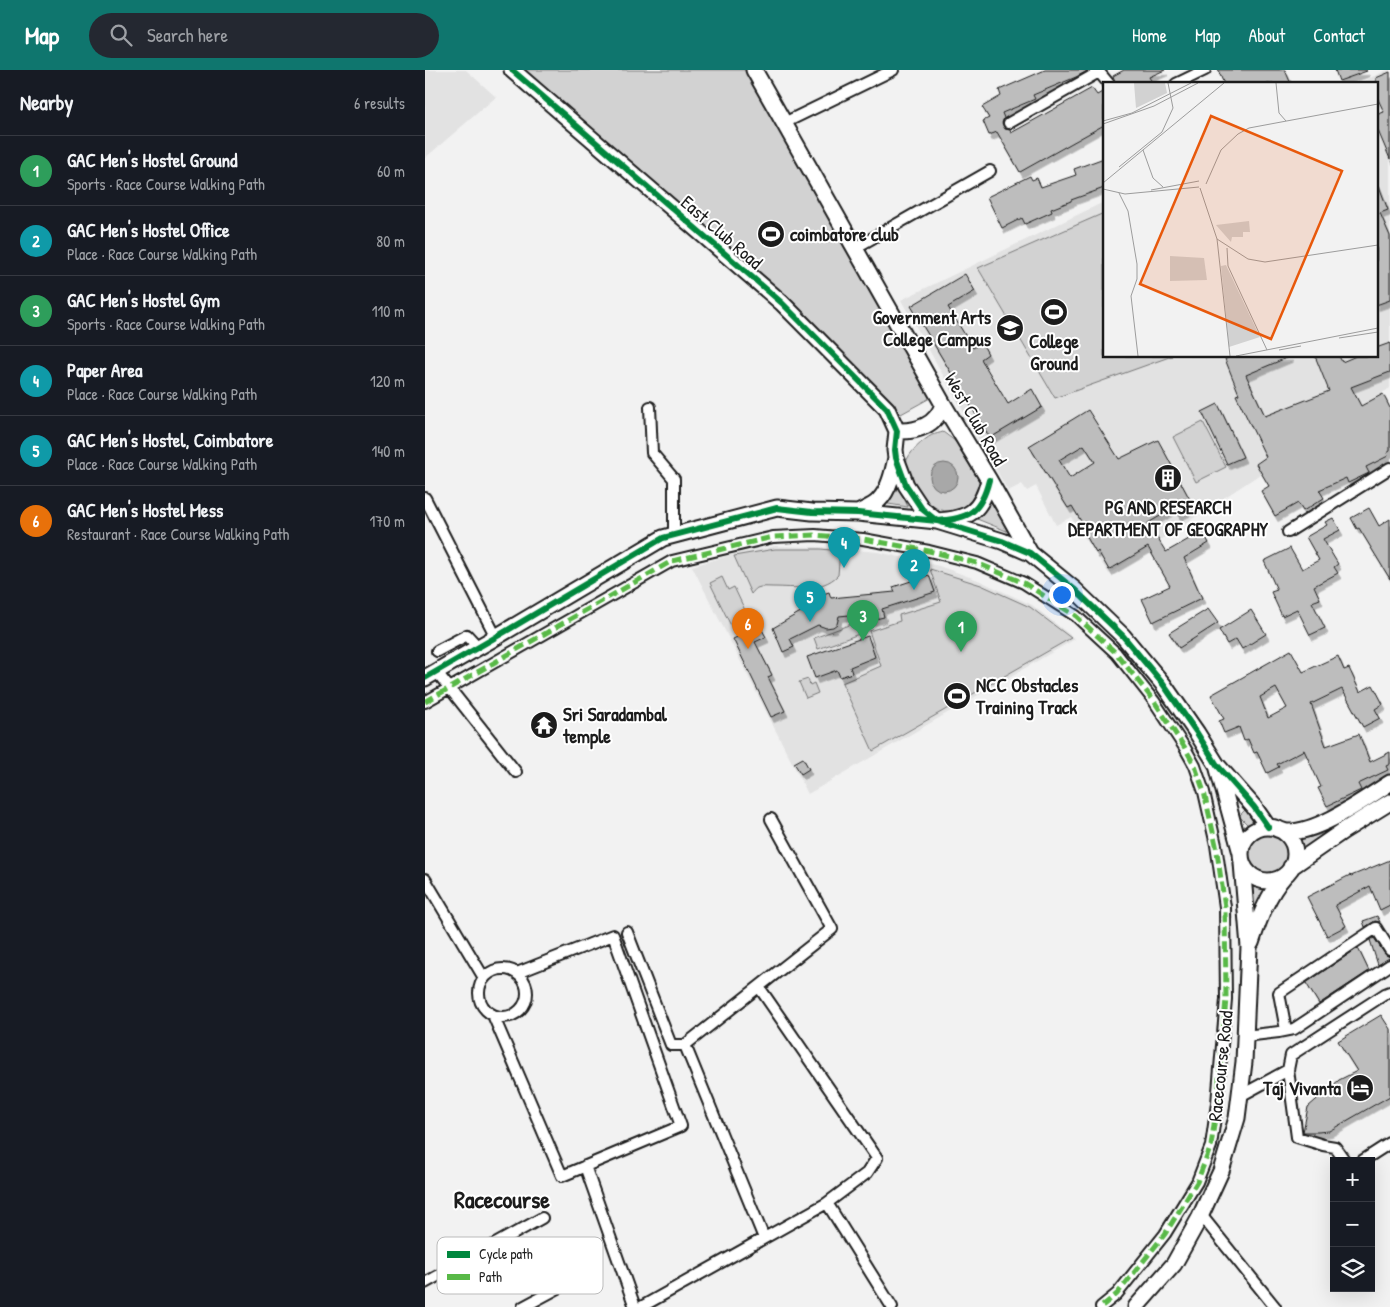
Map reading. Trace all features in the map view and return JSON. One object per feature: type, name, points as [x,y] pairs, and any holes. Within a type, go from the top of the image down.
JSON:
[{"type":"street","name":"East Club Road","points":[[512,70],[781,303],[887,409],[897,431]]},
{"type":"street","name":"West Club Road","points":[[754,70],[943,404],[1030,553]]},
{"type":"street","points":[[784,123],[893,70]]},
{"type":"street","points":[[1180,82],[1205,70]]},
{"type":"street","points":[[1009,124],[1099,72],[1107,82]]},
{"type":"street","points":[[855,248],[990,171]]},
{"type":"street","points":[[943,404],[941,412],[927,426],[916,430],[897,431],[896,458],[906,485],[922,510],[937,521],[963,517],[974,511],[980,504],[989,480]]},
{"type":"street","points":[[650,408],[652,453],[674,479],[674,534]]},
{"type":"street","points":[[858,512],[880,500],[891,478],[896,458]]},
{"type":"street","points":[[1288,532],[1390,468]]},
{"type":"street","points":[[425,498],[496,637]]},
{"type":"street","points":[[516,772],[449,688],[431,674],[663,538],[674,534],[777,508],[812,512],[858,512],[937,521],[1003,541],[1030,553],[1074,589],[1123,636],[1163,684],[1217,765],[1273,828],[1288,838],[1292,844],[1294,860],[1289,871],[1273,890],[1249,947]]},
{"type":"street","points":[[425,702],[672,561],[773,537],[815,535],[863,539],[929,551],[977,563],[1024,582],[1076,616],[1116,654],[1154,701],[1195,766],[1216,845],[1225,908],[1226,999],[1217,1103],[1211,1146],[1197,1182],[1165,1234],[1117,1294],[1101,1307]]},
{"type":"street","points":[[437,651],[467,635],[478,647]]},
{"type":"street","name":"Racecourse Road","points":[[1136,1307],[1174,1264],[1201,1215],[1221,1171],[1237,1118],[1244,1062],[1249,947],[1241,858],[1217,765]]},
{"type":"street","points":[[1390,783],[1350,808],[1312,828],[1288,832],[1273,828],[1254,832],[1247,837],[1243,844],[1241,858],[1245,870],[1257,879],[1273,881],[1343,831],[1390,802]]},
{"type":"street","points":[[627,932],[671,1045],[685,1045],[832,929],[771,819]]},
{"type":"street","points":[[425,879],[484,978]]},
{"type":"street","points":[[1286,1030],[1287,1012],[1279,993],[1376,928],[1390,950]]},
{"type":"street","points":[[493,1015],[562,1176],[681,1126],[613,935],[517,973]]},
{"type":"street","points":[[1245,1036],[1294,1029],[1390,965]]},
{"type":"street","points":[[499,969],[507,969],[517,973],[521,976],[527,992],[526,1000],[522,1007],[517,1013],[501,1017],[487,1011],[479,998],[480,983],[491,972],[499,969]]},
{"type":"street","points":[[641,1307],[827,1203],[867,1173],[877,1158],[759,987]]},
{"type":"street","points":[[1342,1157],[1335,1147],[1297,1137],[1288,1070],[1291,1055],[1390,992]]},
{"type":"street","points":[[685,1045],[764,1238]]},
{"type":"street","points":[[1240,1096],[1288,1070]]},
{"type":"street","points":[[1368,1157],[1390,1143]]},
{"type":"street","points":[[585,1166],[635,1307]]},
{"type":"street","points":[[827,1203],[891,1307]]},
{"type":"street","points":[[1201,1215],[1275,1307]]},
{"type":"street","points":[[508,1237],[542,1218]]},
{"type":"street","points":[[425,1283],[437,1276]]},
{"type":"street","points":[[523,1307],[547,1294]]},
{"type":"shaded area","points":[[425,70],[466,70],[496,97],[425,158]]},
{"type":"shaded area","name":"coimbatore club","points":[[520,70],[751,70],[930,398],[901,414]]},
{"type":"shaded area","name":"Government Arts College Campus","points":[[1390,70],[1390,388],[1109,574],[1071,517],[1056,525],[1036,486],[1027,491],[1022,484],[1008,491],[901,300],[1103,202],[1103,358],[1377,358],[1377,82],[1361,82]]},
{"type":"shaded area","name":"College Ground","points":[[1103,213],[1103,358],[1166,358],[1055,398],[978,268]]},
{"type":"shaded area","points":[[1203,422],[1226,467],[1196,482],[1173,437]]},
{"type":"shaded area","points":[[943,432],[955,441],[982,486],[971,502],[957,510],[941,510],[927,502],[909,475],[906,463],[909,455],[921,443],[932,435]]},
{"type":"shaded area","points":[[944,463],[954,467],[958,477],[954,487],[944,491],[934,487],[930,477],[934,467]]},
{"type":"shaded area","points":[[897,482],[908,507],[888,504]]},
{"type":"shaded area","points":[[992,503],[1009,532],[977,519]]},
{"type":"shaded area","points":[[775,546],[821,547],[878,552],[939,566],[978,580],[1032,605],[1075,639],[808,794],[692,566],[735,554]]},
{"type":"shaded area","points":[[775,549],[840,551],[838,575],[824,584],[816,586],[799,588],[760,587],[756,588],[751,594],[734,556]]},
{"type":"shaded area","points":[[930,569],[981,585],[1030,607],[1071,638],[873,751],[842,683],[881,666],[869,631],[900,621],[899,615],[941,602]]},
{"type":"shaded area","points":[[722,577],[728,590],[734,587],[752,625],[735,634],[710,583]]},
{"type":"shaded area","points":[[854,623],[859,634],[818,649],[814,638]]},
{"type":"shaded area","points":[[808,679],[810,685],[814,683],[818,693],[806,698],[799,682]]},
{"type":"shaded area","points":[[1245,810],[1259,823],[1252,829],[1239,816]]},
{"type":"shaded area","points":[[1340,829],[1301,854],[1297,848],[1297,841]]},
{"type":"shaded area","points":[[1272,832],[1284,838],[1289,845],[1289,863],[1284,870],[1277,875],[1264,876],[1256,873],[1249,866],[1246,850],[1249,842],[1256,835]]},
{"type":"shaded area","points":[[1261,884],[1269,888],[1252,933],[1251,885]]},
{"type":"building","points":[[1045,70],[1089,70],[1033,95],[1035,99],[1002,113],[1004,118],[1002,123],[1005,129],[1010,130],[1011,133],[1092,88],[1097,95],[1103,92],[1103,126],[1020,172],[997,132],[989,135],[983,121],[989,118],[982,107],[1001,96],[999,90]]},
{"type":"building","points":[[1124,70],[1165,70],[1149,77],[1152,82],[1115,82],[1113,76]]},
{"type":"building","points":[[1218,70],[1285,70],[1290,82],[1223,82]]},
{"type":"building","points":[[1335,70],[1366,70],[1367,71],[1339,81]]},
{"type":"building","points":[[1390,72],[1390,159],[1377,128],[1377,115],[1384,112],[1377,97],[1376,78]]},
{"type":"building","points":[[1103,158],[1103,188],[1051,209],[1052,212],[1025,224],[1022,218],[1002,228],[987,197],[1030,176],[1032,180],[1037,178],[1041,187],[1076,175],[1074,169]]},
{"type":"building","points":[[1377,181],[1388,210],[1380,213],[1390,236],[1390,300],[1377,305]]},
{"type":"building","points":[[965,274],[975,291],[948,307],[973,348],[982,343],[988,354],[981,359],[1008,404],[1032,389],[1042,407],[990,438],[911,306]]},
{"type":"building","points":[[1390,343],[1390,372],[1351,387],[1361,406],[1383,394],[1390,408],[1390,451],[1387,453],[1388,456],[1366,467],[1369,473],[1348,483],[1346,478],[1319,490],[1324,498],[1303,511],[1298,503],[1275,516],[1261,491],[1269,486],[1256,464],[1266,457],[1236,395],[1239,394],[1225,359],[1286,358],[1246,375],[1265,416],[1329,391],[1316,358],[1340,358],[1342,362],[1351,358],[1377,358],[1377,348]]},
{"type":"building","points":[[1218,404],[1243,457],[1227,464],[1202,412]]},
{"type":"building","points":[[1088,410],[1119,459],[1158,440],[1194,507],[1178,515],[1174,508],[1148,523],[1166,552],[1189,539],[1187,535],[1200,527],[1209,543],[1184,558],[1202,598],[1153,622],[1142,599],[1170,586],[1148,547],[1109,570],[1085,534],[1088,533],[1072,506],[1068,508],[1029,446]],"holes":[[[1084,445],[1095,462],[1070,478],[1059,460]]]},
{"type":"building","points":[[1369,508],[1379,526],[1390,519],[1390,579],[1351,518]]},
{"type":"building","points":[[1333,518],[1340,530],[1323,539],[1338,564],[1334,567],[1338,573],[1314,586],[1320,599],[1312,602],[1325,628],[1310,635],[1297,609],[1282,616],[1271,592],[1277,590],[1264,561],[1290,548],[1302,569],[1319,560],[1306,537],[1327,525],[1325,522]]},
{"type":"building","points":[[929,575],[935,592],[882,609],[884,617],[871,620],[870,613],[839,616],[837,624],[833,627],[826,628],[818,625],[790,639],[794,647],[783,652],[773,628],[816,603],[814,597],[829,592],[831,598],[895,592],[893,587]]},
{"type":"building","points":[[1208,609],[1218,623],[1179,648],[1169,633]]},
{"type":"building","points":[[1251,610],[1266,634],[1242,649],[1236,639],[1227,644],[1219,630]]},
{"type":"building","points":[[760,626],[766,637],[755,642],[772,675],[768,677],[785,711],[771,717],[733,639]]},
{"type":"building","points":[[868,636],[875,657],[850,667],[852,673],[840,677],[837,670],[815,678],[807,657]]},
{"type":"building","points":[[1291,650],[1303,672],[1338,656],[1344,670],[1349,668],[1360,692],[1373,685],[1383,704],[1375,709],[1380,718],[1363,727],[1342,689],[1311,704],[1326,746],[1359,734],[1370,762],[1390,752],[1390,764],[1386,766],[1388,770],[1358,784],[1361,790],[1327,806],[1318,788],[1321,787],[1304,750],[1277,764],[1279,767],[1267,773],[1257,752],[1254,753],[1248,739],[1244,741],[1239,727],[1224,733],[1219,721],[1224,719],[1211,695]],"holes":[[[1276,688],[1287,708],[1268,718],[1260,697]]]},
{"type":"building","points":[[803,758],[809,769],[801,774],[794,763]]},
{"type":"building","points":[[1390,860],[1390,905],[1380,910],[1370,886],[1335,905],[1346,926],[1327,936],[1307,897],[1350,875]]},
{"type":"building","points":[[1377,916],[1380,922],[1375,921],[1365,927],[1363,921]]},
{"type":"building","points":[[1374,938],[1385,954],[1390,957],[1378,965],[1370,940]]},
{"type":"building","points":[[1358,948],[1369,971],[1319,1004],[1306,983]]},
{"type":"building","name":"Taj Vivanta","points":[[1381,1015],[1390,1029],[1390,1096],[1329,1131],[1303,1132],[1308,1107],[1339,1080],[1357,1071],[1338,1041]]},
{"type":"marked path","points":[[425,702],[672,561],[773,537],[815,535],[863,539],[929,551],[977,563],[1024,583],[1076,616],[1116,653],[1154,701],[1195,766],[1204,792],[1216,845],[1225,907],[1226,999],[1217,1103],[1211,1146],[1197,1182],[1165,1234],[1117,1294],[1101,1307]]},
{"type":"cycle path","points":[[512,70],[782,303],[887,409],[897,431],[896,458],[906,485],[922,509],[937,521],[965,516],[972,512],[982,500],[989,480]]},
{"type":"cycle path","points":[[425,678],[663,538],[777,508],[812,512],[858,513],[937,521],[1002,541],[1030,553],[1074,589],[1123,636],[1163,684],[1217,765],[1254,807],[1268,827]]},
{"type":"place","name":"coimbatore club","points":[[771,234]]},
{"type":"place","name":"College Ground","points":[[1054,312]]},
{"type":"place","name":"Government Arts College Campus","points":[[1010,328]]},
{"type":"place","name":"PG AND RESEARCH DEPARTMENT OF GEOGRAPHY","points":[[1168,478]]},
{"type":"place","name":"Paper Area","points":[[844,568]]},
{"type":"place","name":"GAC Men's Hostel Office","points":[[914,590]]},
{"type":"place","name":"GAC Men's Hostel, Coimbatore","points":[[810,622]]},
{"type":"place","name":"GAC Men's Hostel Gym","points":[[863,641]]},
{"type":"place","name":"GAC Men's Hostel Mess","points":[[748,649]]},
{"type":"place","name":"GAC Men's Hostel Ground","points":[[961,652]]},
{"type":"place","name":"NCC Obstacles Training Track","points":[[957,696]]},
{"type":"place","name":"Sri Saradambal temple","points":[[544,725]]},
{"type":"place","name":"Taj Vivanta","points":[[1360,1088]]},
{"type":"district","name":"Racecourse","points":[[502,1200]]}]
